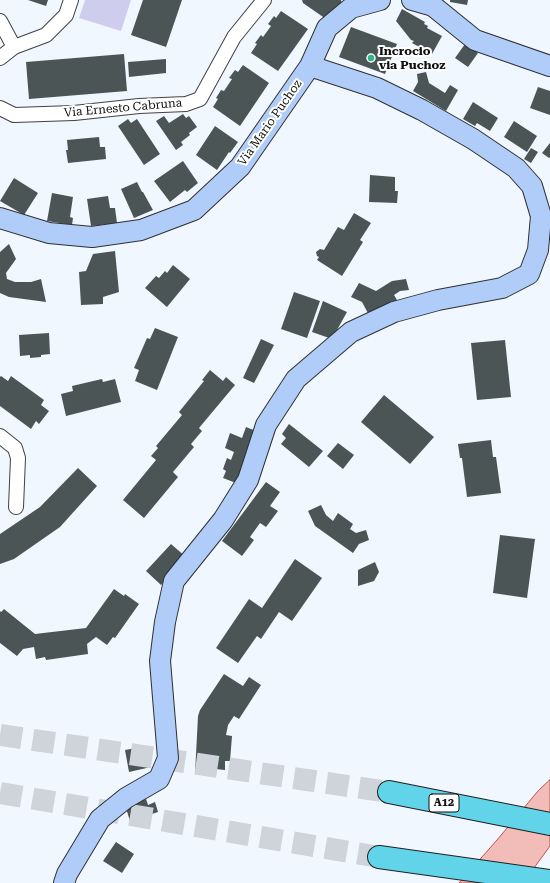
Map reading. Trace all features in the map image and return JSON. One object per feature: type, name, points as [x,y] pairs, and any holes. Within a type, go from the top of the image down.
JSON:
[{"type":"highway","name":"A12","points":[[389,792],[550,824]]},
{"type":"highway","points":[[379,857],[550,881]]},
{"type":"street","points":[[0,58],[14,47],[46,35],[66,15],[71,0]]},
{"type":"street","name":"Via Ernesto Cabruna","points":[[0,108],[14,115],[74,113],[139,106],[186,104],[200,99],[234,37],[264,0]]},
{"type":"street","name":"Via Mario Puchoz","points":[[0,218],[49,233],[92,237],[141,230],[194,210],[240,167],[310,66],[327,28],[351,8],[380,0]]},
{"type":"street","points":[[412,0],[433,6],[476,40],[550,66]]},
{"type":"street","points":[[0,21],[14,47]]},
{"type":"street","points":[[64,883],[67,874],[100,819],[126,798],[159,779],[168,758],[160,662],[165,622],[174,581],[223,520],[248,480],[266,425],[296,379],[351,332],[394,312],[438,300],[502,288],[529,274],[538,250],[541,216],[532,186],[516,168],[473,139],[422,110],[384,91],[310,66]]},
{"type":"street","points":[[0,436],[15,448],[18,458],[16,507]]},
{"type":"shaded area","points":[[85,0],[131,0],[121,31],[79,18]]},
{"type":"shaded area","points":[[550,780],[550,846],[523,883],[459,883],[538,791]]},
{"type":"building","points":[[28,0],[48,0],[46,6]]},
{"type":"building","points":[[143,0],[182,0],[166,47],[131,35]]},
{"type":"building","points":[[302,0],[341,0],[342,3],[326,19],[303,3]]},
{"type":"building","points":[[450,0],[468,0],[467,5],[450,2]]},
{"type":"building","points":[[402,9],[425,22],[424,24],[428,26],[427,28],[442,36],[432,54],[412,43],[414,41],[411,40],[396,21]]},
{"type":"building","points":[[281,11],[308,29],[278,71],[251,53],[257,44],[255,43],[261,35],[263,37],[271,26],[268,24],[274,16],[276,18]]},
{"type":"building","points":[[351,27],[397,44],[385,74],[339,57]]},
{"type":"building","points":[[465,44],[478,53],[468,67],[455,58]]},
{"type":"building","points":[[124,54],[127,91],[29,99],[26,62]]},
{"type":"building","points":[[166,59],[166,73],[129,77],[128,62]]},
{"type":"building","points":[[243,65],[269,83],[240,126],[213,107],[221,90],[224,91],[232,79],[229,78],[235,70],[238,72]]},
{"type":"building","points":[[426,72],[429,83],[445,93],[450,85],[458,90],[446,111],[413,91],[418,82],[417,74]]},
{"type":"building","points":[[538,87],[550,91],[550,115],[530,108]]},
{"type":"building","points":[[473,102],[498,118],[490,131],[477,123],[475,126],[463,119]]},
{"type":"building","points":[[183,114],[186,118],[189,116],[197,127],[189,133],[190,135],[181,142],[183,145],[176,150],[156,121],[164,116],[169,123]]},
{"type":"building","points":[[128,119],[131,123],[137,119],[160,154],[144,165],[118,126]]},
{"type":"building","points":[[514,121],[537,136],[527,152],[504,137]]},
{"type":"building","points":[[215,126],[238,142],[217,170],[196,155]]},
{"type":"building","points":[[99,137],[100,147],[105,147],[106,159],[68,163],[66,150],[68,150],[67,140]]},
{"type":"building","points":[[550,143],[550,157],[549,158],[542,153]]},
{"type":"building","points":[[531,148],[538,152],[531,163],[524,159]]},
{"type":"building","points":[[183,161],[198,183],[187,192],[185,190],[170,202],[154,181]]},
{"type":"building","points":[[370,175],[395,177],[395,191],[398,191],[397,203],[369,202]]},
{"type":"building","points":[[14,178],[38,193],[24,215],[0,201]]},
{"type":"building","points":[[137,182],[153,210],[134,218],[121,189]]},
{"type":"building","points":[[52,193],[73,197],[70,217],[73,218],[72,225],[47,221]]},
{"type":"building","points":[[108,196],[110,208],[115,208],[117,223],[91,226],[87,199]]},
{"type":"building","points":[[354,213],[371,223],[360,240],[363,242],[342,276],[317,260],[319,257],[317,256],[316,252],[320,249],[324,250],[338,227],[344,230]]},
{"type":"building","points":[[9,244],[16,259],[6,273],[7,279],[15,282],[31,282],[41,279],[46,302],[9,297],[0,293],[0,252]]},
{"type":"building","points":[[115,251],[119,292],[103,297],[103,304],[81,305],[79,272],[86,271],[93,254]]},
{"type":"building","points":[[173,265],[190,279],[167,307],[145,288],[156,276],[159,278],[165,271],[167,273]]},
{"type":"building","points":[[406,279],[409,290],[400,291],[394,295],[397,300],[370,317],[362,302],[351,297],[359,283],[376,291],[392,281]]},
{"type":"building","points":[[294,292],[320,301],[307,338],[281,329]]},
{"type":"building","points":[[323,301],[347,312],[332,339],[312,332]]},
{"type":"building","points":[[155,328],[178,337],[157,390],[135,381],[139,370],[134,368],[147,338],[150,339]]},
{"type":"building","points":[[49,333],[50,354],[30,358],[30,355],[20,356],[19,335]]},
{"type":"building","points":[[261,339],[274,345],[254,383],[243,378]]},
{"type":"building","points":[[505,340],[511,397],[477,400],[471,343]]},
{"type":"building","points":[[210,370],[223,381],[226,377],[235,385],[199,428],[202,431],[191,444],[194,447],[173,472],[178,477],[144,518],[123,500],[156,460],[151,456],[158,448],[156,446],[182,415],[179,412],[204,381],[202,380]]},
{"type":"building","points":[[1,376],[8,381],[11,376],[44,400],[41,405],[49,411],[39,424],[36,421],[31,429],[0,406]]},
{"type":"building","points":[[102,379],[103,382],[115,379],[121,402],[66,416],[61,394],[73,391],[72,386]]},
{"type":"building","points":[[384,395],[434,437],[410,464],[361,422]]},
{"type":"building","points":[[289,424],[323,451],[309,467],[281,444],[286,438],[282,434]]},
{"type":"building","points":[[246,427],[256,431],[236,483],[223,478],[226,471],[223,469],[227,458],[231,460],[234,452],[225,448],[230,433],[242,438]]},
{"type":"building","points":[[491,440],[493,457],[496,457],[501,493],[467,497],[462,458],[460,458],[458,444]]},
{"type":"building","points":[[338,443],[354,455],[343,469],[327,456]]},
{"type":"building","points":[[78,468],[97,486],[60,527],[14,559],[0,564],[0,534],[40,507]]},
{"type":"building","points":[[266,482],[280,492],[270,506],[278,511],[266,527],[260,523],[250,537],[254,540],[242,556],[222,541]]},
{"type":"building","points":[[321,505],[326,515],[333,521],[338,513],[353,524],[350,529],[356,533],[366,530],[369,540],[359,544],[353,553],[315,526],[308,511]]},
{"type":"building","points":[[500,535],[535,539],[527,598],[493,593]]},
{"type":"building","points":[[171,544],[186,557],[161,585],[146,571]]},
{"type":"building","points":[[295,559],[322,578],[292,621],[279,612],[261,639],[257,636],[238,663],[216,648],[249,599],[262,608]]},
{"type":"building","points":[[375,562],[379,572],[374,581],[358,586],[358,570]]},
{"type":"building","points":[[114,589],[124,596],[125,594],[139,604],[115,638],[113,637],[107,645],[96,637],[87,644],[88,654],[46,660],[45,657],[36,659],[34,647],[23,649],[17,656],[0,643],[0,611],[1,612],[4,609],[35,634],[86,628]]},
{"type":"building","points":[[224,674],[243,686],[249,677],[261,685],[239,719],[234,716],[228,725],[226,735],[232,736],[230,761],[225,761],[225,770],[215,769],[214,775],[195,774],[198,716],[200,710]]},
{"type":"building","points":[[147,746],[151,767],[129,772],[125,750]]},
{"type":"building","points":[[146,799],[148,805],[155,802],[158,812],[130,821],[125,805]]},
{"type":"building","points":[[116,842],[134,854],[122,873],[103,861]]},
{"type":"tunnel","points":[[0,735],[389,792]]},
{"type":"tunnel","points":[[0,793],[379,857]]},
{"type":"place","name":"Incrocio via Puchoz","points":[[371,58]]}]
